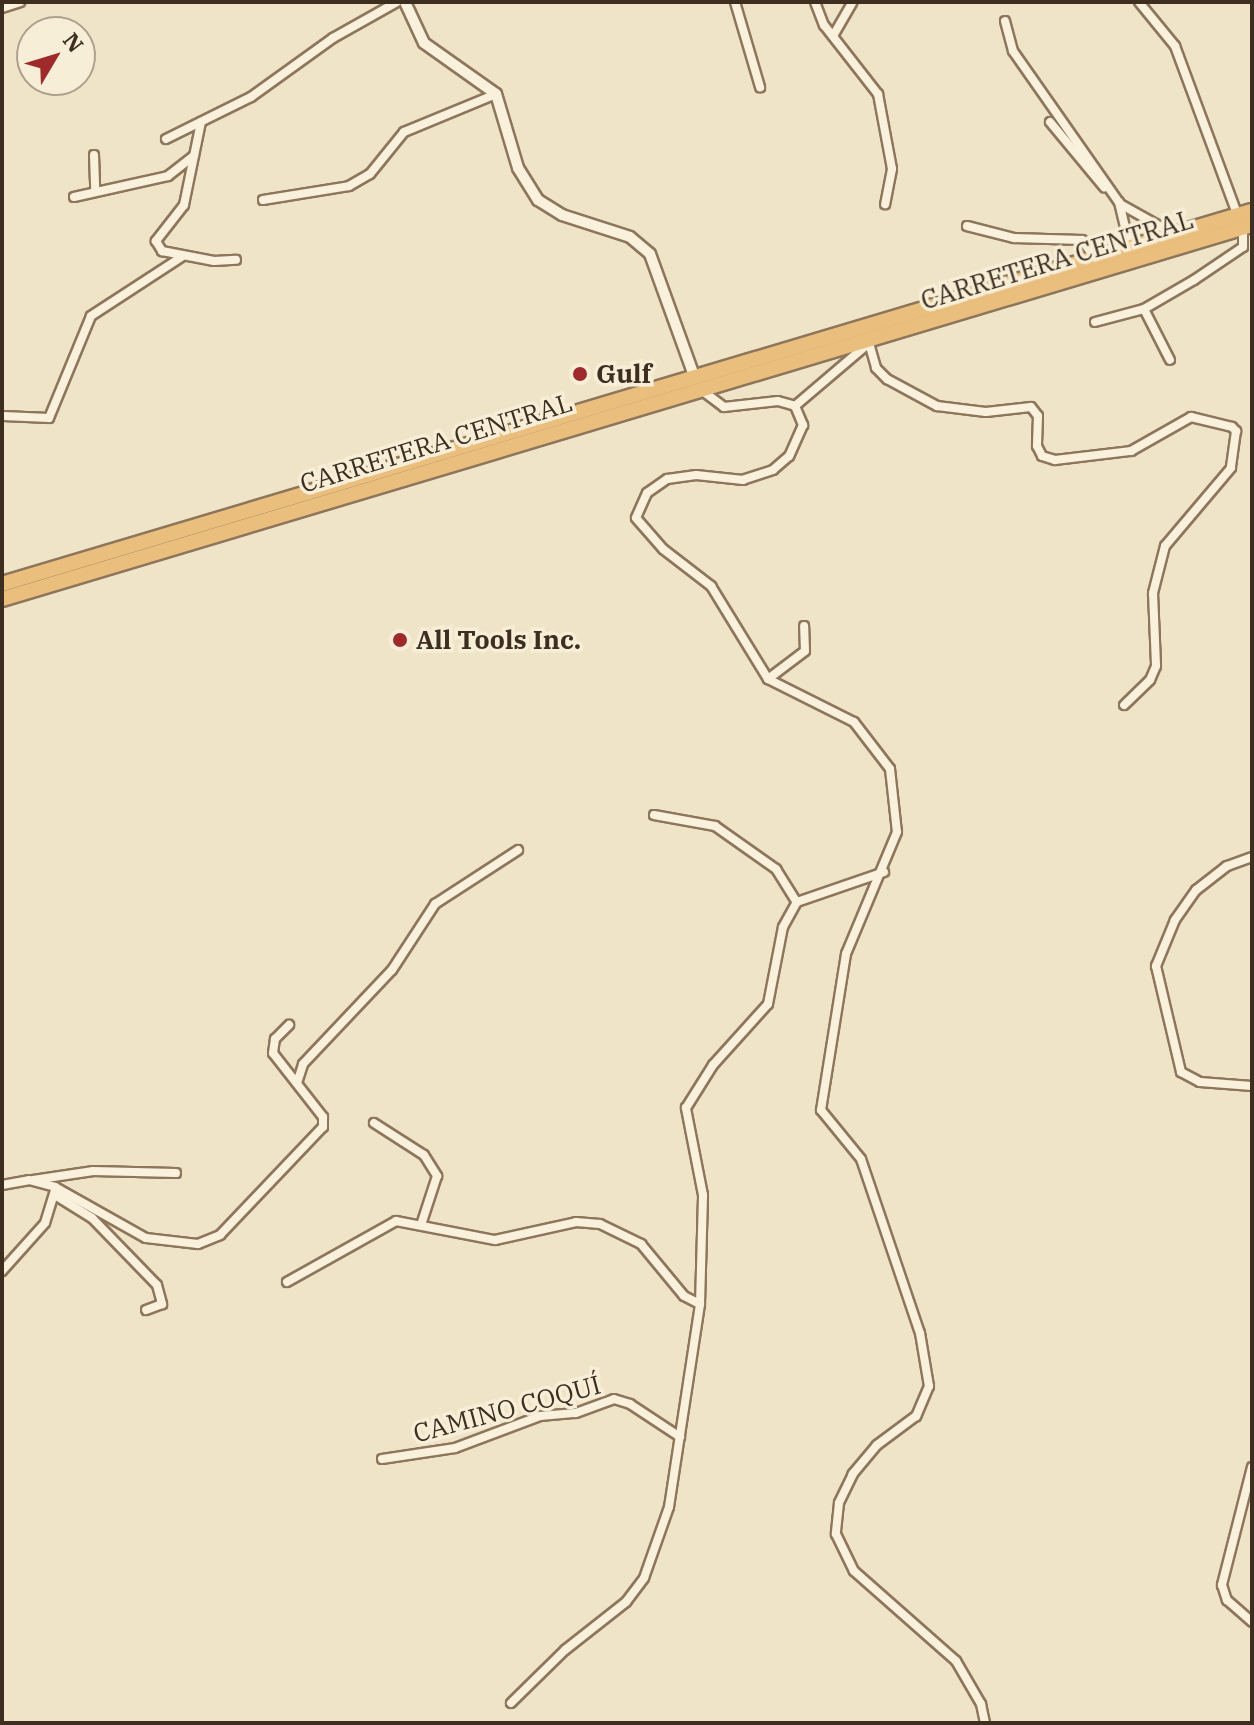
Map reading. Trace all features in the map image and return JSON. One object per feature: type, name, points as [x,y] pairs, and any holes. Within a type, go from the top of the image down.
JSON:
[{"type":"highway","name":"CARRETERA CENTRAL","points":[[2,599],[698,385],[1130,248],[1246,220]]},
{"type":"highway","name":"CARRETERA CENTRAL","points":[[2,584],[698,385],[869,343],[1246,220]]},
{"type":"street","points":[[2,8],[20,2]]},
{"type":"street","points":[[166,139],[251,97],[333,38],[397,2]]},
{"type":"street","points":[[405,2],[424,43],[496,94],[518,168],[538,200],[562,215],[630,237],[650,254],[698,385],[724,407],[778,401],[795,406]]},
{"type":"street","points":[[735,2],[760,87]]},
{"type":"street","points":[[815,2],[833,36],[878,94],[892,169],[885,204]]},
{"type":"street","points":[[833,36],[853,2]]},
{"type":"street","points":[[1095,322],[1144,309],[1243,247],[1246,220],[1175,46],[1139,2]]},
{"type":"street","points":[[1005,21],[1013,51],[1120,204],[1130,248]]},
{"type":"street","points":[[263,200],[349,186],[370,174],[404,132],[496,94]]},
{"type":"street","points":[[201,122],[184,205],[156,241],[162,251],[183,256],[236,260]]},
{"type":"street","points":[[1050,122],[1120,204],[1175,235]]},
{"type":"street","points":[[94,155],[95,189]]},
{"type":"street","points":[[74,197],[95,189],[168,176],[195,156]]},
{"type":"street","points":[[967,226],[1014,238],[1082,240],[1095,259]]},
{"type":"street","points":[[3,416],[49,418],[91,316],[183,256]]},
{"type":"street","points":[[1144,309],[1170,360]]},
{"type":"street","points":[[795,406],[869,343],[876,368],[887,379],[937,406],[986,412],[1031,407],[1038,416],[1037,446],[1042,456],[1055,460],[1131,451],[1191,417],[1236,431],[1236,452],[1224,481],[1165,546],[1153,593],[1156,666],[1150,680],[1124,705]]},
{"type":"street","points":[[795,406],[803,425],[789,456],[773,470],[743,480],[696,475],[667,479],[647,493],[636,512],[663,549],[711,586],[768,679],[854,722],[890,769],[897,832],[884,872],[863,908],[846,954],[821,1110],[861,1159],[920,1333],[929,1386],[916,1416],[877,1445],[853,1474],[839,1503],[836,1534],[854,1571],[956,1661],[981,1704],[985,1723]]},
{"type":"street","points":[[768,679],[805,651],[804,626]]},
{"type":"street","points":[[654,815],[715,826],[776,869],[797,902]]},
{"type":"street","points":[[297,1084],[303,1064],[392,970],[435,904],[518,850]]},
{"type":"street","points":[[1252,857],[1227,866],[1196,890],[1175,920],[1156,966],[1181,1072],[1200,1082],[1252,1086]]},
{"type":"street","points":[[511,1703],[565,1650],[626,1602],[644,1578],[669,1507],[700,1304],[703,1195],[686,1108],[713,1065],[768,1004],[783,927],[797,902],[884,872]]},
{"type":"street","points":[[29,1180],[146,1238],[198,1244],[220,1235],[275,1172],[309,1145],[323,1127],[323,1117],[273,1053],[275,1039],[289,1025]]},
{"type":"street","points":[[374,1123],[424,1155],[437,1176],[421,1225]]},
{"type":"street","points":[[2,1185],[93,1171],[176,1173]]},
{"type":"street","points":[[2,1271],[45,1223],[55,1191]]},
{"type":"street","points":[[55,1191],[92,1218],[157,1285],[162,1304],[146,1310]]},
{"type":"street","points":[[287,1282],[396,1221],[495,1240],[576,1222],[600,1224],[641,1244],[684,1296],[700,1304]]},
{"type":"street","name":"CAMINO COQUÍ","points":[[382,1459],[455,1448],[540,1416],[576,1413],[614,1399],[630,1404],[680,1437]]},
{"type":"street","points":[[1252,1467],[1222,1585],[1227,1600],[1252,1622]]},
{"type":"place","name":"Gulf","points":[[580,374]]},
{"type":"place","name":"All Tools Inc.","points":[[400,640]]}]
